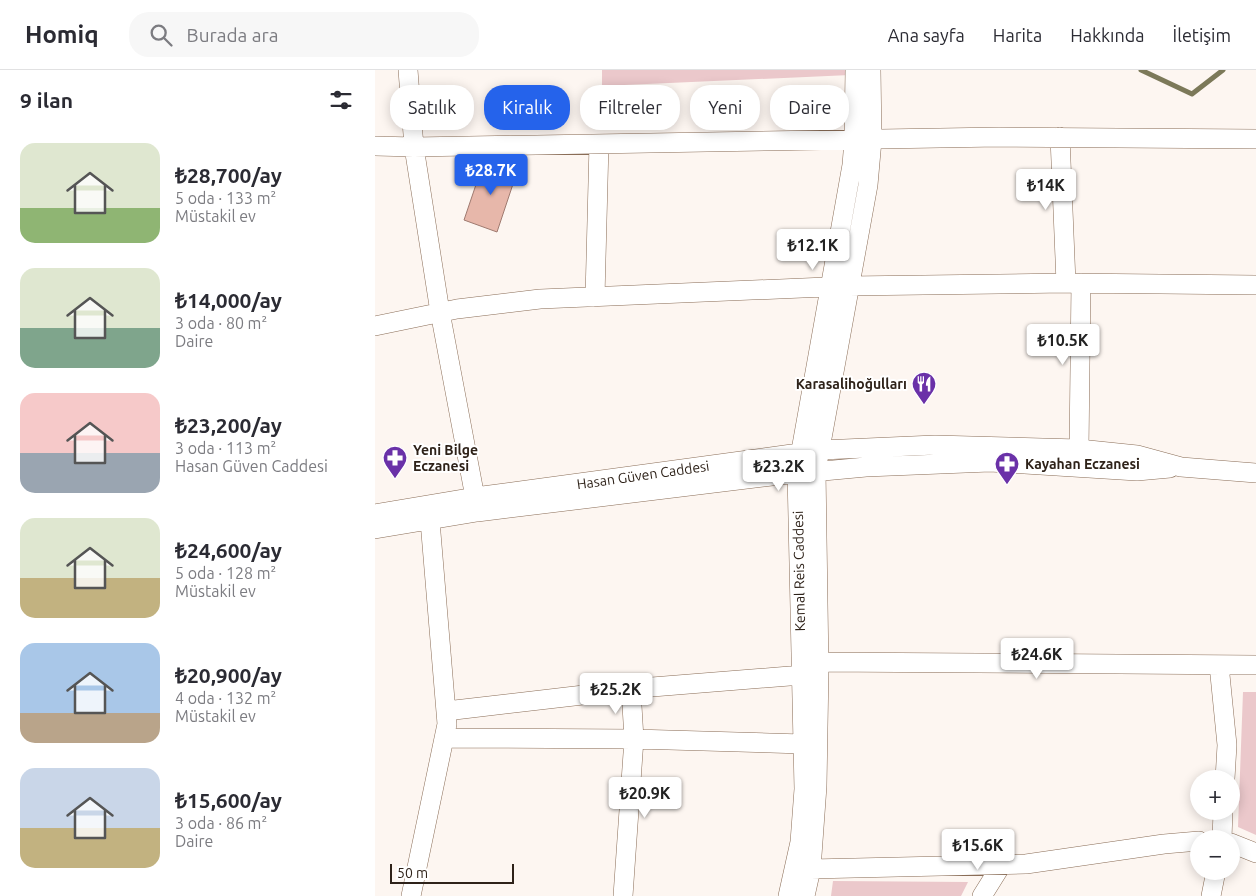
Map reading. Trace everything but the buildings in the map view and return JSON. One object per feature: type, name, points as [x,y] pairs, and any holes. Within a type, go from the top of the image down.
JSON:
[{"type":"street","points":[[408,70],[415,147],[440,312],[476,505]]},
{"type":"street","name":"Kemal Reis Caddesi","points":[[805,896],[811,868],[817,786],[819,662],[816,471],[868,185],[855,70]]},
{"type":"street","name":"Kemal Reis Caddesi","points":[[789,896],[800,842],[803,814],[797,473],[848,192],[863,140],[871,70]]},
{"type":"street","points":[[375,146],[415,147],[999,137],[1256,138]]},
{"type":"street","points":[[1060,137],[1073,283],[1079,449]]},
{"type":"street","points":[[595,297],[599,144]]},
{"type":"street","points":[[375,326],[440,312],[540,298],[849,286],[1073,283],[1256,285]]},
{"type":"street","name":"Hasan Güven Caddesi","points":[[375,529],[429,513],[821,450],[935,445],[1079,449],[1137,454],[1181,467]]},
{"type":"street","name":"Hasan Güven Caddesi","points":[[476,505],[903,464],[980,462],[1137,471],[1181,467],[1256,474]]},
{"type":"street","points":[[411,896],[447,724],[429,513]]},
{"type":"street","name":"Hasan Güven Caddesi","points":[[375,514],[429,513]]},
{"type":"street","points":[[819,662],[1256,665]]},
{"type":"street","points":[[1219,665],[1227,745],[1226,770]]},
{"type":"street","points":[[446,711],[631,689],[802,675]]},
{"type":"street","points":[[623,896],[634,739],[631,689]]},
{"type":"street","points":[[444,738],[634,739],[803,744]]},
{"type":"street","points":[[811,868],[1026,864],[1190,842]]},
{"type":"street","points":[[1240,847],[1256,854]]},
{"type":"street","points":[[982,896],[1002,864]]},
{"type":"street","points":[[1211,896],[1214,880]]},
{"type":"shaded area","points":[[602,70],[849,70],[850,75],[625,85],[602,85]]},
{"type":"shaded area","points":[[1243,692],[1256,692],[1256,835],[1238,827],[1238,820],[1240,820]]},
{"type":"shaded area","points":[[833,881],[968,882],[961,896],[831,896]]},
{"type":"waterway","points":[[1141,70],[1192,94],[1223,70]]},
{"type":"place","name":"Karasalihoğulları","points":[[924,405]]},
{"type":"place","name":"Yeni Bilge Eczanesi","points":[[395,479]]},
{"type":"place","name":"Kayahan Eczanesi","points":[[1007,485]]}]
